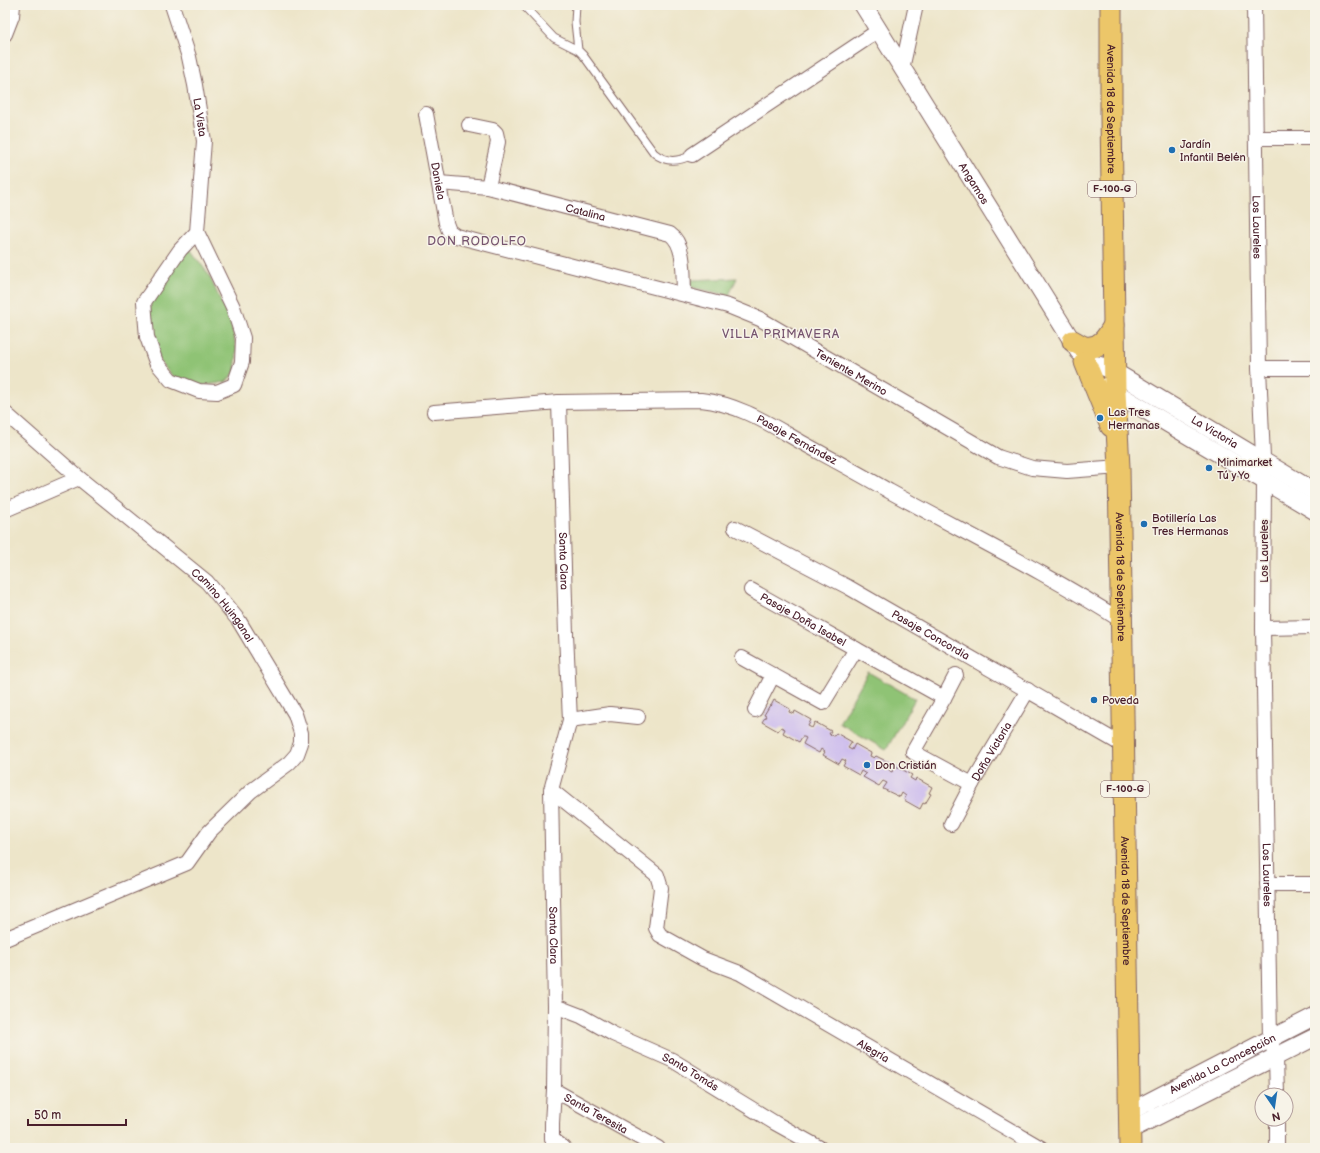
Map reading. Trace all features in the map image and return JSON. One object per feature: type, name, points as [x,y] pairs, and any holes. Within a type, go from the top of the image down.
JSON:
[{"type":"main road","name":"Avenida 18 de Septiembre","points":[[1111,5],[1114,325],[1119,468],[1130,1130]]},
{"type":"main road","points":[[1073,342],[1087,348],[1096,346],[1104,340],[1114,325]]},
{"type":"main road","points":[[1085,362],[1118,442]]},
{"type":"street","points":[[5,34],[12,16],[13,5]]},
{"type":"street","name":"La Vista","points":[[172,5],[189,57],[204,141],[197,232]]},
{"type":"street","name":"Angamos","points":[[863,5],[1085,362]]},
{"type":"street","points":[[902,69],[916,5]]},
{"type":"street","name":"Los Laureles","points":[[1254,5],[1259,368],[1264,480],[1263,628],[1270,1038],[1276,1057],[1277,1087]]},
{"type":"street","points":[[692,155],[878,31]]},
{"type":"street","name":"Daniela","points":[[426,114],[444,216],[449,231],[464,239]]},
{"type":"street","points":[[469,125],[493,130],[497,137],[498,142],[488,187]]},
{"type":"street","points":[[1256,138],[1315,138]]},
{"type":"street","name":"Catalina","points":[[438,183],[488,187],[670,234],[676,238],[682,256],[684,294]]},
{"type":"street","points":[[197,232],[233,307],[243,338],[242,362],[234,385],[218,392],[199,391],[171,380],[156,362],[147,337],[144,302],[180,250],[197,232]]},
{"type":"street","name":"Teniente Merino","points":[[464,239],[684,294],[728,306],[760,319],[998,457],[1032,468],[1053,470],[1067,471],[1119,468]]},
{"type":"street","points":[[1085,362],[1102,366],[1115,382]]},
{"type":"street","points":[[1259,368],[1315,368]]},
{"type":"street","name":"La Victoria","points":[[1115,382],[1262,460],[1315,492]]},
{"type":"street","name":"La Victoria","points":[[1115,382],[1264,480],[1315,511]]},
{"type":"street","name":"Pasaje Fernández","points":[[434,412],[559,402],[701,400],[718,402],[737,408],[1047,576],[1122,621]]},
{"type":"street","name":"Santa Clara","points":[[559,402],[570,720],[551,790],[555,1006],[552,1139],[564,1148]]},
{"type":"street","name":"Camino Huinganal","points":[[5,414],[79,478],[207,582],[239,621],[295,714],[301,733],[301,743],[297,754],[289,763],[251,792],[209,832],[187,862],[5,939]]},
{"type":"street","points":[[5,510],[79,478]]},
{"type":"street","name":"Pasaje Concordia","points":[[735,528],[848,587],[1124,746]]},
{"type":"street","name":"Pasaje Doña Isabel","points":[[751,590],[856,649]]},
{"type":"street","points":[[1263,628],[1315,627]]},
{"type":"street","points":[[742,658],[823,703],[856,649],[944,698]]},
{"type":"street","points":[[755,710],[774,675]]},
{"type":"street","name":"Doña Victoria","points":[[956,675],[913,752],[972,784],[1028,690]]},
{"type":"street","points":[[570,720],[610,714],[638,716]]},
{"type":"street","points":[[951,824],[972,784]]},
{"type":"street","name":"Alegría","points":[[551,790],[657,875],[661,888],[656,928],[660,935],[703,959],[740,974],[1041,1148]]},
{"type":"street","points":[[1267,884],[1315,884]]},
{"type":"street","name":"Santo Tomás","points":[[555,1006],[581,1016],[613,1034],[672,1060],[775,1123],[820,1148]]},
{"type":"street","name":"Avenida La Concepción","points":[[1130,1130],[1270,1038],[1315,1016]]},
{"type":"street","name":"Avenida La Concepción","points":[[1130,1130],[1315,1037]]},
{"type":"street","name":"Santa Teresita","points":[[554,1090],[658,1148]]},
{"type":"street","points":[[1277,1127],[1277,1148]]},
{"type":"lane","points":[[523,5],[554,38],[578,50],[583,55],[654,153],[663,159],[670,161],[678,161],[692,155]]},
{"type":"lane","points":[[576,5],[575,22],[578,50]]},
{"type":"green space","points":[[190,249],[209,275],[231,324],[237,351],[235,372],[226,382],[199,386],[176,380],[158,360],[147,304],[174,262]]},
{"type":"green space","points":[[737,278],[729,295],[690,287],[690,280]]},
{"type":"green space","points":[[868,672],[915,699],[886,750],[839,723]]},
{"type":"building","points":[[774,700],[790,709],[789,712],[794,714],[795,711],[811,720],[808,726],[812,728],[815,722],[831,731],[829,734],[834,736],[836,733],[852,742],[848,748],[852,750],[855,744],[871,753],[870,756],[874,758],[876,756],[892,764],[889,770],[890,771],[892,772],[896,766],[912,775],[910,778],[915,781],[916,778],[932,787],[929,793],[931,794],[925,804],[923,803],[920,809],[904,800],[906,796],[902,793],[900,797],[883,789],[887,783],[883,781],[879,786],[863,777],[866,774],[861,771],[859,775],[843,766],[846,761],[842,759],[839,764],[823,755],[825,752],[821,749],[819,753],[803,744],[806,738],[802,737],[799,742],[783,733],[785,729],[781,727],[778,731],[762,722],[766,716],[764,715]]},
{"type":"place","name":"Jardín Infantil Belén","points":[[1172,150]]},
{"type":"place","name":"Las Tres Hermanas","points":[[1100,418]]},
{"type":"place","name":"Minimarket Tú y Yo","points":[[1209,468]]},
{"type":"place","name":"Botillería Las Tres Hermanas","points":[[1144,524]]},
{"type":"place","name":"Poveda","points":[[1094,700]]},
{"type":"place","name":"Don Cristián","points":[[867,765]]},
{"type":"district","name":"DON RODOLFO","points":[[477,241]]},
{"type":"district","name":"VILLA PRIMAVERA","points":[[781,334]]}]
